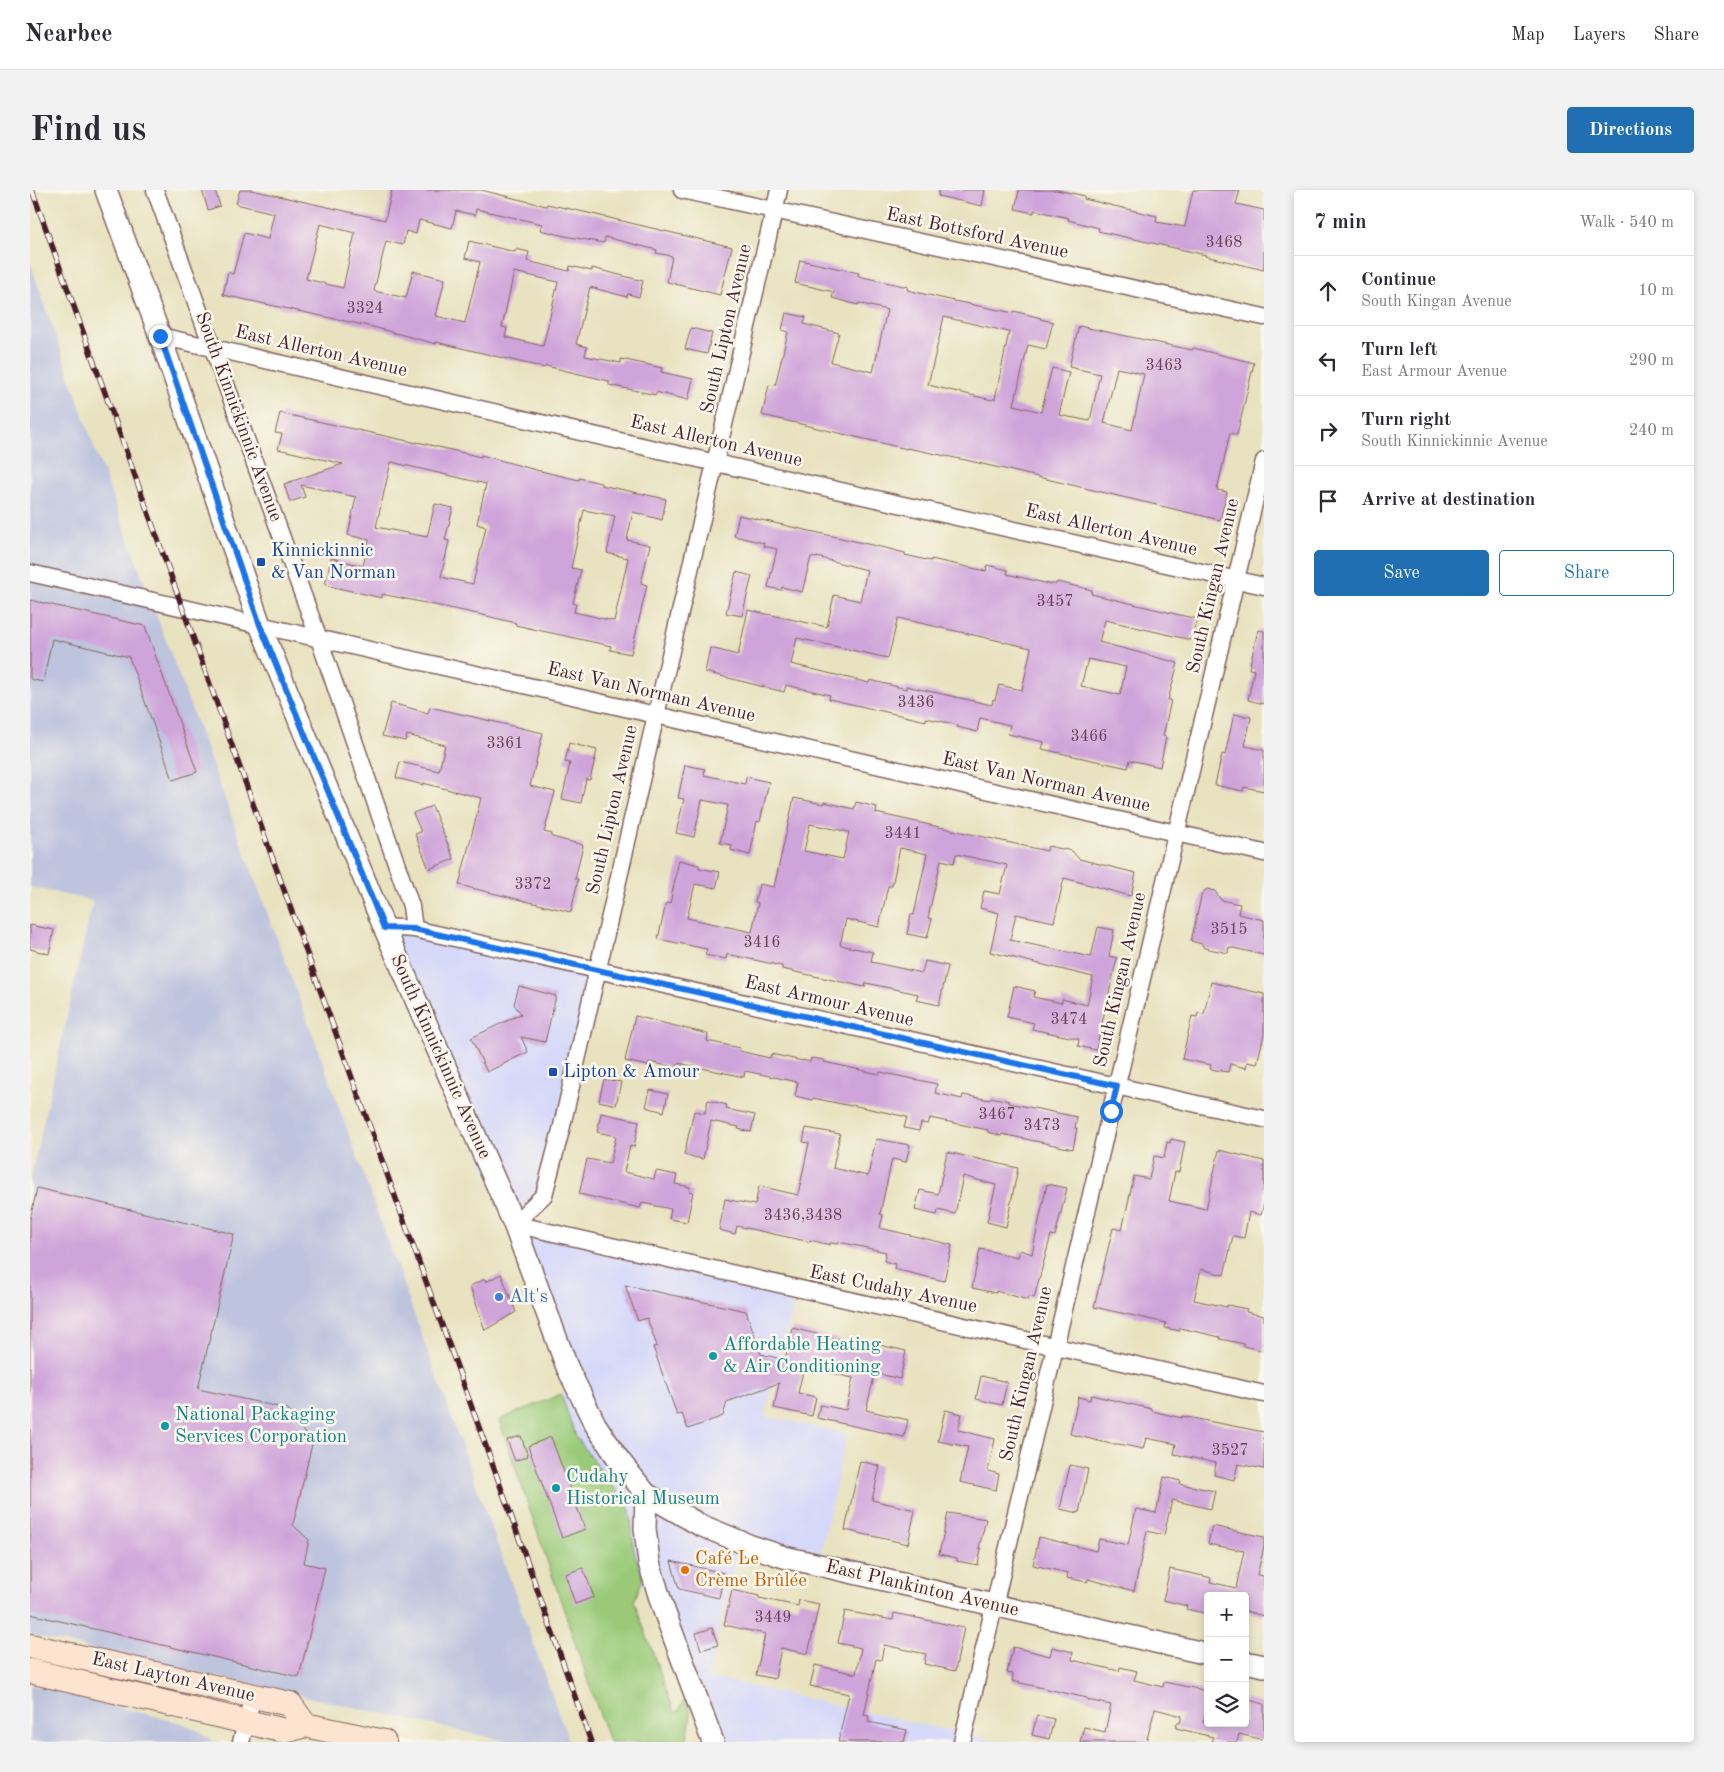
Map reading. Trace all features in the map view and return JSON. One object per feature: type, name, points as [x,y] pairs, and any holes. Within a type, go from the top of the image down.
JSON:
[{"type":"main road","name":"East Layton Avenue","points":[[30,1646],[290,1704],[291,1733]]},
{"type":"main road","name":"East Layton Avenue","points":[[30,1672],[243,1732],[291,1733],[384,1742]]},
{"type":"street","name":"South Kinnickinnic Avenue","points":[[106,190],[160,336],[260,625],[384,928],[514,1224],[568,1367],[594,1424],[646,1494]]},
{"type":"street","name":"South Kinnickinnic Avenue","points":[[155,190],[319,639],[411,906],[414,929]]},
{"type":"street","name":"East Bottsford Avenue","points":[[682,190],[1264,317]]},
{"type":"street","name":"South Lipton Avenue","points":[[514,1224],[544,1195],[779,190]]},
{"type":"street","name":"East Allerton Avenue","points":[[160,336],[1264,586]]},
{"type":"street","name":"South Kingan Avenue","points":[[962,1742],[1264,461]]},
{"type":"street","name":"East Van Norman Avenue","points":[[30,573],[1264,853]]},
{"type":"street","name":"East Armour Avenue","points":[[384,928],[414,929],[1264,1119]]},
{"type":"street","name":"East Cudahy Avenue","points":[[514,1224],[1264,1394]]},
{"type":"street","name":"East Plankinton Avenue","points":[[646,1494],[700,1525],[784,1557],[1204,1653]]},
{"type":"street","points":[[646,1494],[644,1528],[649,1563],[663,1608],[712,1742]]},
{"type":"street","points":[[1249,1663],[1264,1666]]},
{"type":"street","points":[[243,1732],[253,1696]]},
{"type":"street","points":[[697,1742],[704,1718]]},
{"type":"shaded area","points":[[30,262],[98,458],[317,1046],[569,1742],[510,1742],[30,1635],[30,1181],[93,901],[30,887]]},
{"type":"shaded area","points":[[384,927],[596,971],[544,1195],[514,1223],[798,1290],[765,1416],[847,1434],[818,1565],[739,1542],[708,1677],[1001,1742],[713,1742],[654,1580],[566,1614],[499,1420],[577,1387]]},
{"type":"shaded area","points":[[30,1685],[182,1723],[199,1731],[214,1742],[30,1742]]},
{"type":"green space","points":[[561,1394],[576,1437],[630,1510],[634,1551],[643,1579],[634,1601],[674,1711],[679,1711],[684,1700],[687,1700],[689,1705],[690,1721],[686,1742],[609,1742],[499,1420]]},
{"type":"building","points":[[202,190],[215,190],[220,206],[208,210]]},
{"type":"building","points":[[240,190],[252,190],[385,220],[392,190],[481,190],[732,247],[720,295],[667,282],[672,256],[656,253],[657,250],[605,237],[604,243],[565,236],[540,230],[542,224],[476,209],[475,215],[456,211],[452,228],[419,220],[416,234],[406,231],[403,245],[386,241],[374,291],[406,298],[413,271],[445,279],[436,316],[465,323],[480,262],[465,258],[469,241],[515,252],[516,249],[529,252],[527,261],[569,271],[570,266],[592,271],[592,268],[643,281],[639,297],[628,294],[627,297],[590,287],[576,344],[587,347],[585,356],[621,363],[621,359],[640,363],[662,368],[661,372],[693,379],[688,400],[656,392],[656,395],[609,385],[609,381],[546,366],[545,368],[436,342],[436,344],[373,327],[223,295],[228,272],[233,274],[244,233],[268,239],[274,213],[236,204]],"holes":[[[320,224],[355,233],[343,288],[306,279]],[[514,272],[558,282],[543,346],[505,337],[507,328],[502,327]]]},
{"type":"building","points":[[939,190],[985,190],[982,206],[938,196]]},
{"type":"building","points":[[1019,190],[1057,190],[1085,196],[1084,199],[1157,216],[1156,222],[1185,227],[1193,190],[1240,190],[1236,204],[1264,210],[1264,270],[1098,231],[1099,228],[1068,220],[1069,218],[1034,210],[1034,213],[1015,209]]},
{"type":"building","points":[[800,260],[859,273],[858,276],[908,287],[907,290],[1014,313],[1014,311],[1053,322],[1046,349],[1028,345],[1014,405],[1041,412],[1052,368],[1069,372],[1059,415],[1090,421],[1100,374],[1069,367],[1079,326],[1192,350],[1193,348],[1254,363],[1237,435],[1230,433],[1217,490],[1227,492],[1220,520],[970,461],[907,449],[762,415],[769,385],[775,386],[788,332],[782,330],[786,313],[806,317],[804,324],[839,333],[831,362],[873,372],[887,310],[832,298],[834,292],[795,283]],"holes":[[[944,317],[1009,332],[995,399],[992,400],[928,385]],[[1117,368],[1144,374],[1132,430],[1104,423]]]},
{"type":"building","points":[[691,328],[712,333],[707,354],[685,349]]},
{"type":"building","points":[[280,413],[481,457],[481,455],[536,470],[579,480],[579,478],[601,483],[601,485],[666,499],[662,520],[633,512],[627,540],[650,545],[641,583],[647,585],[631,654],[610,650],[611,646],[515,625],[516,623],[478,614],[382,594],[382,598],[325,585],[331,558],[363,566],[369,540],[348,535],[356,497],[301,485],[305,497],[290,502],[284,484],[343,464],[278,449],[282,434],[275,433]],"holes":[[[391,462],[486,484],[477,524],[486,527],[473,584],[441,577],[449,541],[445,540],[453,508],[435,504],[427,537],[376,527]],[[584,510],[615,516],[607,553],[628,558],[614,621],[574,612],[576,604],[573,603],[581,570],[571,568]]]},
{"type":"building","points":[[739,515],[885,548],[931,561],[931,559],[986,571],[987,565],[1008,570],[1007,574],[1049,584],[1056,584],[1057,582],[1092,590],[1091,594],[1197,619],[1191,640],[1105,620],[1099,642],[1178,663],[1168,700],[1171,700],[1163,736],[1166,737],[1160,767],[1130,760],[1128,768],[1042,749],[1044,742],[1008,734],[1010,725],[980,718],[977,732],[957,727],[958,725],[926,718],[926,721],[829,699],[830,695],[786,685],[784,692],[705,672],[710,648],[738,655],[748,610],[827,627],[834,595],[860,601],[867,570],[811,557],[802,592],[782,587],[781,590],[768,587],[777,549],[763,546],[764,543],[734,536]],"holes":[[[898,618],[1031,648],[1022,690],[999,685],[992,705],[906,686],[906,689],[870,680],[869,683],[791,664],[797,638],[888,658]],[[1088,659],[1126,667],[1120,695],[1081,686]]]},
{"type":"building","points":[[736,572],[752,576],[742,616],[726,613]]},
{"type":"building","points":[[30,600],[145,626],[197,772],[173,780],[129,657],[52,639],[43,682],[30,679]]},
{"type":"building","points":[[1258,630],[1264,631],[1264,704],[1248,700],[1254,670],[1249,669]]},
{"type":"building","points":[[391,703],[428,713],[430,707],[543,733],[530,786],[555,792],[544,832],[552,834],[552,837],[583,845],[575,879],[578,879],[571,912],[459,885],[481,798],[396,778],[400,762],[439,771],[445,745],[407,735],[405,741],[382,736]]},
{"type":"building","points":[[1234,714],[1251,717],[1245,746],[1264,750],[1264,791],[1244,787],[1243,791],[1215,785],[1222,754],[1225,755]]},
{"type":"building","points":[[569,743],[597,750],[590,780],[586,779],[581,803],[562,799],[570,763],[565,762]]},
{"type":"building","points":[[685,765],[705,769],[704,775],[745,784],[746,777],[769,782],[760,822],[757,821],[750,855],[731,850],[732,845],[720,843],[728,805],[702,800],[694,837],[676,833],[684,799],[678,798]]},
{"type":"building","points":[[794,798],[854,809],[856,802],[877,807],[876,813],[1047,851],[1048,846],[1072,851],[1079,859],[1136,873],[1131,896],[1064,878],[1054,922],[1016,914],[1010,940],[1091,957],[1098,927],[1114,930],[1109,956],[1117,958],[1096,1050],[1078,1046],[1079,1039],[1032,1029],[1034,1023],[1007,1017],[1014,986],[1035,991],[1033,997],[1062,1003],[1062,999],[1087,1005],[1093,977],[990,952],[999,913],[980,908],[984,891],[1000,894],[1007,865],[956,854],[954,863],[941,860],[928,918],[932,919],[927,938],[907,934],[911,914],[914,915],[927,854],[900,848],[892,886],[888,886],[879,927],[846,919],[840,945],[873,952],[871,962],[922,973],[925,961],[948,966],[939,1005],[916,1000],[918,994],[866,983],[865,987],[782,969],[782,966],[727,954],[726,959],[705,955],[707,949],[658,939],[666,903],[670,904],[679,860],[699,865],[699,868],[720,872],[716,888],[695,884],[687,918],[752,932],[758,903],[755,902],[759,884],[774,887]],"holes":[[[810,824],[849,832],[843,859],[804,851]]]},
{"type":"building","points":[[432,806],[454,859],[429,869],[415,834],[421,832],[413,813]]},
{"type":"building","points":[[1207,889],[1215,891],[1221,900],[1240,904],[1238,914],[1264,920],[1264,955],[1229,947],[1228,953],[1204,948],[1202,944],[1191,941],[1202,893]]},
{"type":"building","points":[[30,925],[54,930],[49,954],[30,949]]},
{"type":"building","points":[[1211,982],[1264,994],[1264,1034],[1257,1064],[1247,1062],[1246,1068],[1230,1064],[1228,1072],[1210,1069],[1211,1065],[1182,1059],[1192,1016],[1197,1017],[1198,1013],[1204,1014]]},
{"type":"building","points":[[519,986],[556,996],[545,1042],[521,1037],[528,1052],[487,1072],[471,1038],[521,1014],[514,1004]]},
{"type":"building","points":[[635,1016],[708,1034],[707,1041],[740,1048],[739,1051],[770,1058],[771,1054],[810,1062],[811,1058],[824,1060],[824,1062],[879,1074],[880,1072],[937,1084],[935,1093],[962,1099],[963,1095],[990,1100],[991,1097],[1009,1101],[1009,1103],[1077,1117],[1073,1149],[1002,1134],[1002,1136],[988,1132],[988,1130],[930,1118],[928,1124],[921,1123],[919,1131],[904,1128],[907,1117],[852,1105],[795,1096],[798,1082],[745,1071],[744,1077],[678,1063],[677,1068],[649,1062],[649,1066],[625,1061]]},
{"type":"building","points":[[604,1079],[621,1082],[616,1105],[599,1101]]},
{"type":"building","points":[[650,1090],[668,1094],[664,1112],[646,1107]]},
{"type":"building","points":[[708,1100],[727,1105],[726,1109],[755,1115],[751,1132],[738,1129],[739,1127],[711,1121],[703,1159],[684,1155],[694,1111],[705,1113]]},
{"type":"building","points":[[601,1113],[639,1121],[634,1147],[630,1146],[624,1172],[654,1179],[656,1171],[677,1175],[675,1184],[690,1187],[689,1191],[693,1192],[687,1222],[669,1219],[671,1209],[642,1203],[640,1208],[579,1194],[587,1159],[610,1163],[616,1136],[597,1132]]},
{"type":"building","points":[[806,1128],[840,1134],[833,1168],[868,1176],[876,1139],[910,1145],[906,1162],[892,1159],[880,1214],[883,1215],[880,1228],[952,1245],[944,1281],[894,1269],[895,1264],[884,1261],[886,1252],[839,1242],[838,1244],[830,1243],[830,1245],[810,1240],[810,1242],[737,1226],[735,1234],[719,1230],[725,1199],[755,1205],[759,1186],[798,1195],[809,1143],[803,1142]]},
{"type":"building","points":[[1171,1139],[1185,1142],[1179,1172],[1175,1172],[1169,1201],[1206,1209],[1219,1150],[1264,1161],[1264,1203],[1261,1215],[1249,1212],[1244,1238],[1233,1236],[1224,1275],[1201,1269],[1194,1300],[1247,1309],[1246,1312],[1264,1316],[1264,1351],[1220,1339],[1220,1337],[1180,1328],[1180,1331],[1165,1328],[1166,1323],[1094,1307],[1113,1228],[1122,1230],[1134,1176],[1149,1179],[1154,1156],[1164,1158],[1167,1142],[1170,1143]]},
{"type":"building","points":[[947,1152],[1018,1168],[1006,1227],[987,1222],[996,1185],[963,1176],[955,1214],[938,1210],[937,1215],[915,1210],[920,1190],[938,1194]]},
{"type":"building","points":[[1047,1184],[1067,1188],[1055,1236],[1051,1235],[1034,1298],[1029,1297],[1028,1300],[996,1291],[996,1293],[972,1288],[980,1249],[1018,1257],[1020,1250],[1032,1254]]},
{"type":"building","name":"National Packaging Services Corporation","points":[[37,1188],[234,1234],[198,1389],[288,1409],[312,1444],[293,1525],[309,1540],[304,1563],[325,1568],[299,1677],[30,1614],[30,1220]]},
{"type":"building","points":[[501,1274],[516,1312],[485,1330],[470,1286],[485,1279],[486,1282]]},
{"type":"building","name":"Affordable Heating & Air Conditioning","points":[[625,1285],[746,1311],[761,1354],[785,1360],[792,1328],[861,1345],[862,1341],[906,1351],[900,1379],[875,1373],[866,1410],[908,1420],[904,1437],[817,1418],[820,1405],[846,1410],[853,1378],[804,1367],[798,1393],[816,1397],[812,1416],[774,1408],[779,1383],[727,1402],[723,1416],[688,1429],[682,1414],[677,1415],[653,1347],[657,1346],[647,1318],[638,1321]]},
{"type":"building","points":[[981,1376],[1007,1382],[1002,1405],[976,1399]]},
{"type":"building","points":[[1091,1395],[1182,1418],[1182,1416],[1264,1432],[1264,1469],[1238,1464],[1234,1480],[1214,1475],[1216,1463],[1174,1454],[1176,1444],[1146,1438],[1143,1449],[1111,1444],[1070,1434],[1078,1397],[1090,1400]]},
{"type":"building","points":[[945,1410],[962,1414],[958,1430],[995,1439],[988,1471],[999,1474],[996,1490],[960,1482],[968,1447],[938,1441]]},
{"type":"building","points":[[521,1436],[528,1456],[515,1461],[507,1440]]},
{"type":"building","name":"Cudahy Historical Museum","points":[[551,1437],[585,1529],[562,1538],[528,1446]]},
{"type":"building","points":[[860,1461],[880,1466],[872,1500],[915,1510],[908,1544],[845,1530]]},
{"type":"building","points":[[1070,1465],[1088,1469],[1079,1513],[1060,1509]]},
{"type":"building","points":[[1164,1477],[1181,1481],[1180,1484],[1215,1491],[1211,1509],[1172,1500],[1164,1535],[1147,1531],[1134,1591],[1088,1579],[1087,1582],[1067,1578],[1068,1573],[1033,1565],[1039,1537],[1096,1551],[1099,1539],[1128,1545],[1136,1509],[1156,1513]]},
{"type":"building","points":[[948,1513],[986,1519],[979,1548],[981,1549],[978,1565],[957,1561],[957,1558],[939,1554]]},
{"type":"building","points":[[1212,1526],[1264,1537],[1264,1547],[1257,1575],[1264,1576],[1264,1616],[1249,1612],[1249,1592],[1204,1592],[1204,1613],[1186,1609],[1187,1606],[1163,1600],[1170,1569],[1208,1577],[1211,1578],[1210,1582],[1236,1588],[1244,1551],[1208,1544]]},
{"type":"building","points":[[671,1561],[724,1573],[719,1598],[679,1589]]},
{"type":"building","points":[[583,1568],[594,1597],[575,1604],[565,1574]]},
{"type":"building","points":[[732,1590],[798,1606],[799,1600],[819,1604],[808,1654],[781,1648],[775,1679],[756,1675],[765,1634],[724,1625]]},
{"type":"building","points":[[845,1611],[893,1620],[894,1613],[964,1628],[955,1671],[924,1664],[926,1654],[884,1645],[881,1660],[876,1659],[864,1715],[869,1716],[868,1722],[907,1730],[904,1742],[838,1742],[849,1694],[810,1686],[815,1665],[856,1674],[861,1648],[838,1643]]},
{"type":"building","points":[[712,1628],[718,1645],[701,1650],[696,1633]]},
{"type":"building","points":[[1013,1647],[1050,1656],[1052,1647],[1073,1652],[1072,1660],[1119,1671],[1120,1667],[1137,1671],[1134,1680],[1163,1687],[1164,1682],[1204,1690],[1204,1727],[1249,1727],[1249,1700],[1264,1704],[1264,1740],[1239,1734],[1237,1742],[1211,1742],[1213,1737],[1176,1728],[1182,1716],[1155,1709],[1146,1742],[1080,1742],[1084,1727],[1105,1732],[1111,1705],[1012,1681],[1013,1674],[1007,1673]]},
{"type":"building","points":[[1037,1715],[1054,1719],[1049,1739],[1032,1735]]},
{"type":"railway","points":[[32,190],[508,1507],[591,1742]]},
{"type":"place","name":"Kinnickinnic & Van Norman","points":[[261,562]]},
{"type":"place","name":"Lipton & Amour","points":[[553,1072]]},
{"type":"place","name":"Alt's","points":[[499,1297]]},
{"type":"place","name":"Affordable Heating & Air Conditioning","points":[[713,1356]]},
{"type":"place","name":"National Packaging Services Corporation","points":[[165,1426]]},
{"type":"place","name":"Cudahy Historical Museum","points":[[556,1488]]},
{"type":"place","name":"Café Le Crème Brûlée","points":[[685,1570]]},
{"type":"route","points":[[160,336],[260,625],[384,928],[414,929],[1117,1086],[1111,1111]]}]
